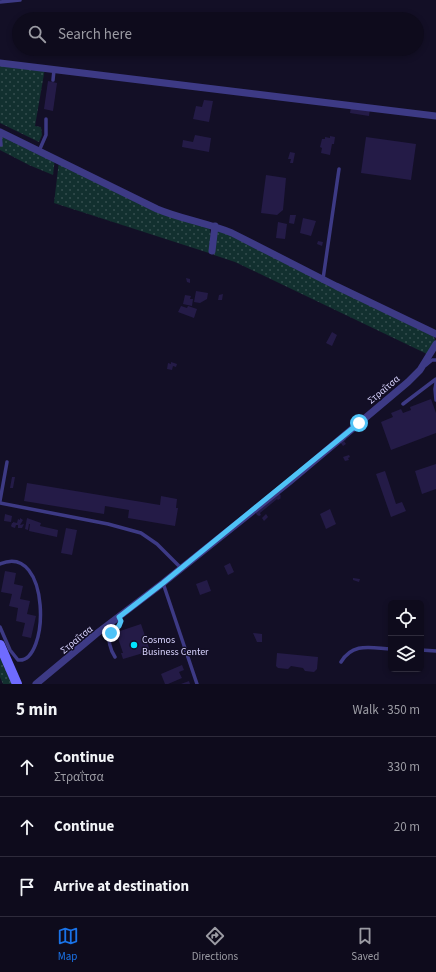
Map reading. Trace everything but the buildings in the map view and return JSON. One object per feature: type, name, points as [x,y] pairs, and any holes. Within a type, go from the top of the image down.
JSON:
[{"type":"street","points":[[0,63],[436,116]]},
{"type":"street","points":[[0,132],[157,209],[215,226],[232,233],[323,280],[436,334]]},
{"type":"street","points":[[212,251],[215,226]]},
{"type":"street","name":"Στραΐτσα","points":[[36,684],[289,482],[408,382],[420,370],[436,344]]},
{"type":"street","points":[[0,645],[17,684]]},
{"type":"lane","points":[[0,2],[20,0]]},
{"type":"lane","points":[[53,80],[54,70]]},
{"type":"lane","points":[[39,151],[46,135],[46,119]]},
{"type":"lane","points":[[0,132],[1,145]]},
{"type":"lane","points":[[323,280],[339,169]]},
{"type":"lane","points":[[420,370],[432,360],[436,360]]},
{"type":"lane","points":[[404,404],[436,379]]},
{"type":"lane","points":[[436,383],[436,400]]},
{"type":"lane","points":[[8,462],[0,502],[108,524],[141,533],[156,544],[181,568]]},
{"type":"lane","points":[[0,564],[6,561],[14,561],[24,565],[31,573],[37,588],[41,608],[40,626],[32,654],[26,659],[18,660],[10,650],[0,627]]},
{"type":"lane","points":[[163,583],[197,684]]},
{"type":"lane","points":[[115,658],[111,649],[110,637],[111,633],[119,626],[121,621],[119,617]]},
{"type":"lane","points":[[341,662],[352,650],[361,648],[388,649]]},
{"type":"lane","points":[[424,650],[436,651]]},
{"type":"green space","points":[[0,62],[45,68],[35,126],[41,127],[42,135],[39,142],[0,123]]},
{"type":"green space","points":[[0,130],[55,158],[53,175],[0,150]]},
{"type":"green space","points":[[59,161],[156,210],[209,226],[211,235],[209,253],[54,203]]},
{"type":"green space","points":[[215,228],[430,333],[435,340],[427,354],[235,262],[214,255],[216,235]]},
{"type":"green space","points":[[0,657],[12,684],[3,684],[0,677]]},
{"type":"place","name":"Cosmos Business Center","points":[[134,645]]},
{"type":"route","points":[[111,633],[119,626],[121,621],[119,617],[289,482],[359,423]]}]
